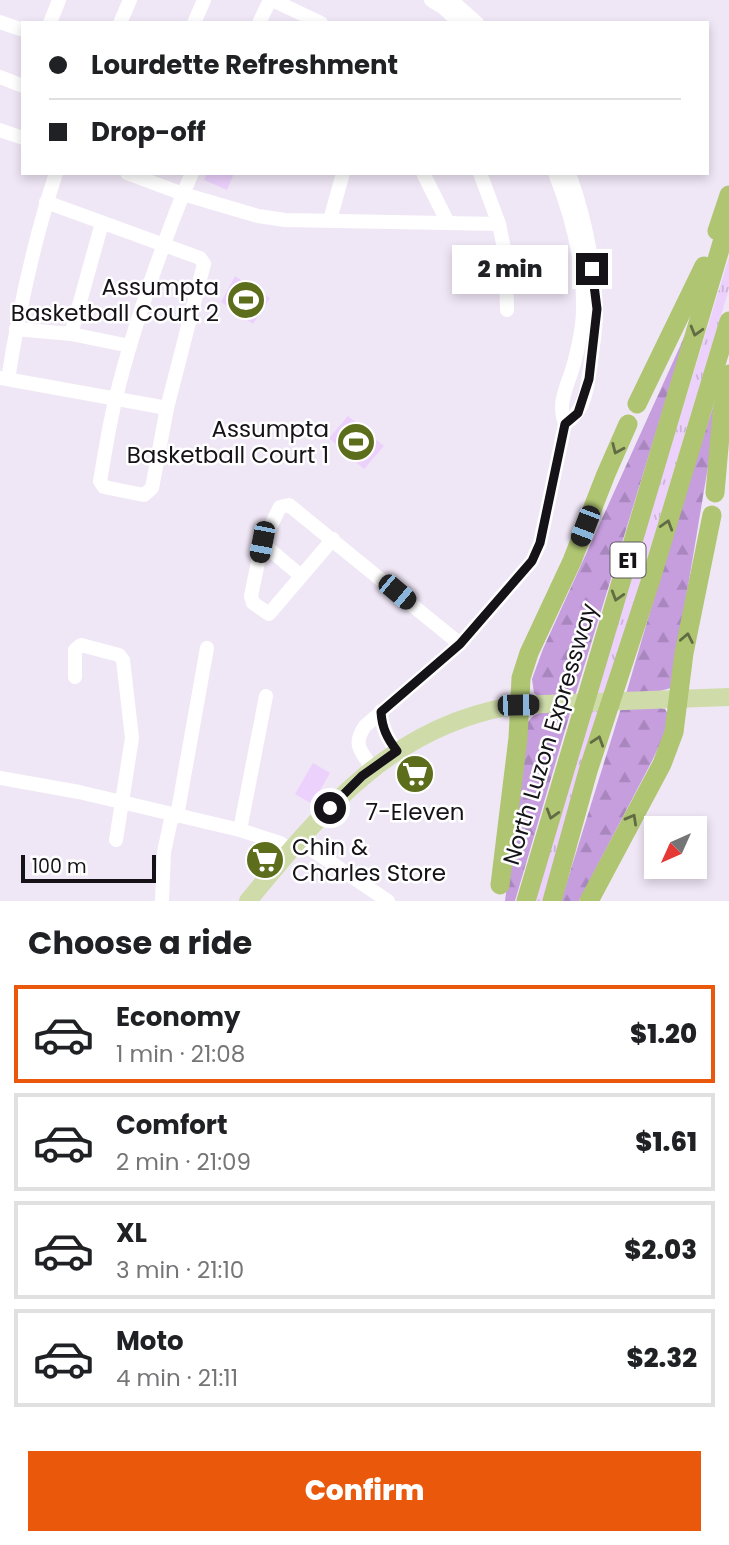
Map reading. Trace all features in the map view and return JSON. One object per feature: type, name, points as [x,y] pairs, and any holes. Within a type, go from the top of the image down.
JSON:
[{"type":"highway","points":[[637,404],[696,285],[710,253],[729,195]]},
{"type":"highway","name":"North Luzon Expressway","points":[[526,901],[729,219]]},
{"type":"highway","name":"North Luzon Expressway","points":[[552,901],[588,772],[651,579],[729,321]]},
{"type":"highway","points":[[715,494],[722,413],[729,374]]},
{"type":"highway","points":[[500,885],[521,678],[529,653],[572,561],[628,424]]},
{"type":"highway","points":[[589,901],[662,764],[674,732],[684,653],[712,515]]},
{"type":"main road","points":[[247,901],[294,846],[372,768],[428,733],[485,709],[518,705],[729,697]]},
{"type":"street","points":[[51,21],[59,0]]},
{"type":"street","points":[[121,21],[130,0]]},
{"type":"street","points":[[195,21],[204,0]]},
{"type":"street","points":[[260,21],[271,0],[317,21]]},
{"type":"street","points":[[431,0],[456,21]]},
{"type":"street","points":[[451,0],[475,21]]},
{"type":"street","points":[[0,22],[21,29]]},
{"type":"street","points":[[0,77],[21,85]]},
{"type":"street","points":[[0,130],[21,137]]},
{"type":"street","points":[[55,175],[46,201],[4,379],[167,408]]},
{"type":"street","points":[[129,175],[257,216],[285,220],[499,224]]},
{"type":"street","points":[[46,201],[163,246],[200,258],[204,264],[167,408],[152,488],[144,495],[104,487],[100,481],[115,399],[130,346],[163,246],[191,175]]},
{"type":"street","points":[[330,220],[342,175]]},
{"type":"street","points":[[424,175],[448,223]]},
{"type":"street","points":[[481,175],[499,224],[506,258],[507,310]]},
{"type":"street","points":[[372,768],[357,740],[365,726],[460,644],[532,561],[540,543],[565,424],[561,406],[576,353],[583,310],[574,228],[556,175]]},
{"type":"street","points":[[565,424],[578,413],[584,400],[597,309],[586,232],[570,175]]},
{"type":"street","points":[[71,334],[102,223]]},
{"type":"street","points":[[16,329],[71,334],[130,346]]},
{"type":"street","points":[[576,353],[592,354]]},
{"type":"street","points":[[564,393],[584,400]]},
{"type":"street","points":[[333,540],[269,614],[253,603],[251,596],[262,542],[280,507],[289,505],[333,540],[460,644]]},
{"type":"street","points":[[262,542],[301,576]]},
{"type":"street","points":[[75,677],[75,650],[81,645],[119,655],[123,660],[132,738],[116,840]]},
{"type":"street","points":[[162,901],[164,852],[174,816],[207,648]]},
{"type":"street","points":[[240,830],[266,696]]},
{"type":"street","points":[[381,712],[386,737],[397,751]]},
{"type":"street","points":[[0,778],[67,789],[240,830],[294,846],[388,901]]},
{"type":"green space","points":[[206,175],[233,175],[227,190],[204,180]]},
{"type":"green space","points":[[729,257],[729,289],[543,901],[535,901],[585,727]]},
{"type":"green space","name":"Assumpta Basketball Court 2","points":[[235,276],[270,298],[253,324],[221,302]]},
{"type":"green space","points":[[687,331],[575,696],[540,697],[534,693],[532,679],[543,649]]},
{"type":"green space","points":[[723,377],[671,688],[626,694],[685,492]]},
{"type":"green space","name":"Assumpta Basketball Court 1","points":[[348,416],[384,446],[364,469],[329,438]]},
{"type":"green space","points":[[621,708],[665,709],[671,720],[653,759],[579,901],[561,901]]},
{"type":"green space","points":[[571,710],[515,901],[505,901],[526,726],[529,720],[539,713]]},
{"type":"green space","points":[[313,763],[330,773],[312,804],[295,794]]},
{"type":"place","name":"Assumpta Basketball Court 2","points":[[246,300]]},
{"type":"place","name":"Assumpta Basketball Court 1","points":[[356,442]]},
{"type":"place","name":"7-Eleven","points":[[415,774]]},
{"type":"place","name":"Chin & Charles Store","points":[[265,860]]},
{"type":"route","points":[[330,808],[362,776],[397,751],[386,737],[381,712],[460,644],[532,561],[540,543],[565,424],[578,413],[589,379],[597,309],[592,269]]}]
